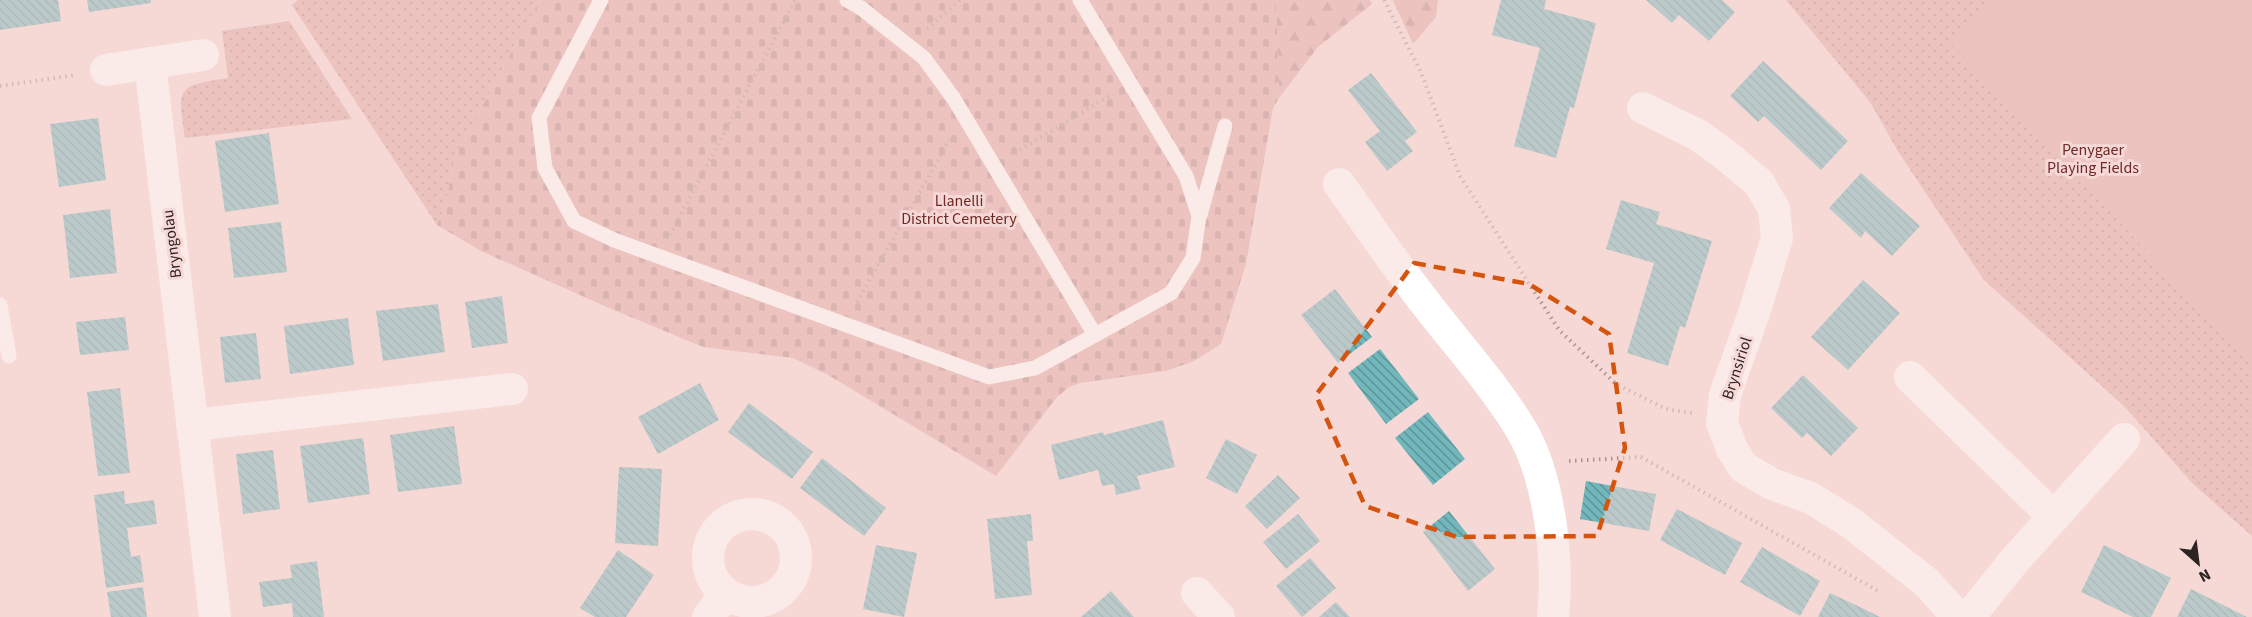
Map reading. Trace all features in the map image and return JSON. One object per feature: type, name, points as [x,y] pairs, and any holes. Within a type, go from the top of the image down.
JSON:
[{"type":"street","points":[[106,70],[202,55]]},
{"type":"street","name":"Bryngolau","points":[[150,63],[215,617]]},
{"type":"street","name":"Brynsiriol","points":[[1643,108],[1698,135],[1727,156],[1758,183],[1774,209],[1777,238],[1725,395],[1722,418],[1732,449],[1743,467],[1772,484],[1811,498],[1851,523],[1926,582],[1958,617]]},
{"type":"street","points":[[1339,184],[1411,284],[1453,336],[1520,427],[1539,469],[1553,533],[1553,617]]},
{"type":"street","points":[[1910,377],[2054,517]]},
{"type":"street","points":[[192,425],[512,389]]},
{"type":"street","points":[[1969,617],[2014,561],[2124,440]]},
{"type":"street","points":[[1197,592],[1219,617]]},
{"type":"lane","points":[[601,0],[539,118],[545,168],[574,221],[614,240],[989,377],[1035,368],[1171,293],[1193,258],[1199,216],[1225,126]]},
{"type":"lane","points":[[847,0],[861,8],[924,58],[964,115],[1095,335]]},
{"type":"lane","points":[[1080,0],[1186,176],[1199,216]]},
{"type":"lane","points":[[0,305],[9,356]]},
{"type":"path","points":[[658,256],[795,0]]},
{"type":"path","points":[[909,46],[960,0]]},
{"type":"path","points":[[1384,0],[1421,72],[1460,176],[1559,330],[1616,384],[1666,409],[1722,418]]},
{"type":"path","points":[[0,86],[106,70]]},
{"type":"path","points":[[994,166],[1130,83]]},
{"type":"path","points":[[844,324],[964,115]]},
{"type":"path","points":[[1539,469],[1563,462],[1641,457],[1885,594]]},
{"type":"highlighted area","points":[[1414,263],[1529,284],[1609,334],[1625,448],[1597,536],[1457,537],[1365,506],[1316,395]]},
{"type":"green space","points":[[298,0],[540,0],[452,162],[447,200],[437,225],[292,5]]},
{"type":"green space","name":"Llanelli District Cemetery","points":[[540,0],[1276,0],[1279,98],[1273,108],[1246,264],[1221,344],[1194,361],[1166,371],[1080,383],[1069,387],[1057,397],[996,476],[828,375],[793,358],[703,347],[481,251],[437,225],[447,200],[452,162]]},
{"type":"green space","points":[[1276,0],[1370,0],[1372,4],[1318,47],[1279,98]]},
{"type":"green space","points":[[1393,0],[1438,0],[1436,17],[1413,44]]},
{"type":"green space","name":"Penygaer Playing Fields","points":[[1786,0],[2252,0],[2252,536],[2192,483],[2125,407],[1984,280],[1899,153],[1870,102]]},
{"type":"green space","points":[[1993,0],[2252,0],[2252,363],[1949,41]]},
{"type":"green space","points":[[289,21],[352,119],[185,138],[181,108],[184,92],[199,83],[228,78],[222,31]]},
{"type":"building","points":[[0,0],[58,0],[61,21],[0,30]]},
{"type":"building","points":[[87,0],[151,0],[151,3],[89,12]]},
{"type":"building","points":[[1501,0],[1546,0],[1544,9],[1596,23],[1574,108],[1570,107],[1556,158],[1514,146],[1540,48],[1492,35]]},
{"type":"building","points":[[1646,0],[1722,0],[1735,12],[1709,41],[1679,15],[1672,23]]},
{"type":"building","points":[[1763,61],[1848,141],[1821,170],[1764,116],[1758,122],[1730,96]]},
{"type":"building","points":[[1371,73],[1417,132],[1405,141],[1413,151],[1387,171],[1365,142],[1380,131],[1348,90]]},
{"type":"building","points":[[98,118],[106,180],[59,187],[50,124]]},
{"type":"building","points":[[269,133],[279,204],[225,212],[215,141]]},
{"type":"building","points":[[1861,173],[1920,226],[1892,256],[1865,231],[1861,238],[1829,208]]},
{"type":"building","points":[[1621,200],[1660,212],[1656,224],[1712,241],[1685,328],[1680,326],[1668,366],[1627,353],[1654,263],[1606,249]]},
{"type":"building","points":[[110,209],[117,273],[70,278],[63,215]]},
{"type":"building","points":[[281,222],[287,272],[234,278],[228,228]]},
{"type":"building","points":[[1863,280],[1900,313],[1848,370],[1811,337]]},
{"type":"building","points":[[1335,289],[1372,337],[1338,363],[1301,315]]},
{"type":"building","points":[[502,296],[508,343],[472,348],[465,302]]},
{"type":"building","points":[[438,304],[445,352],[383,361],[376,311]]},
{"type":"building","points":[[125,317],[129,350],[80,355],[76,322]]},
{"type":"building","points":[[348,318],[354,365],[290,374],[284,326]]},
{"type":"building","points":[[256,333],[261,379],[225,383],[220,337]]},
{"type":"building","points":[[1380,349],[1419,399],[1386,424],[1348,373]]},
{"type":"building","points":[[1803,375],[1858,428],[1831,456],[1807,433],[1802,438],[1771,408]]},
{"type":"building","points":[[700,383],[719,420],[658,454],[638,417]]},
{"type":"building","points":[[120,388],[130,473],[98,476],[87,392]]},
{"type":"building","points":[[749,403],[813,452],[792,479],[728,432]]},
{"type":"building","points":[[1428,412],[1465,459],[1433,485],[1395,438]]},
{"type":"building","points":[[1163,420],[1175,467],[1137,476],[1141,489],[1116,495],[1114,484],[1102,486],[1098,470],[1059,480],[1051,445]]},
{"type":"building","points":[[454,426],[462,484],[398,492],[390,435]]},
{"type":"building","points":[[363,438],[370,494],[308,503],[300,446]]},
{"type":"building","points":[[1226,439],[1257,455],[1237,494],[1206,478]]},
{"type":"building","points":[[273,450],[280,509],[243,514],[236,454]]},
{"type":"building","points":[[822,458],[886,508],[864,536],[800,488]]},
{"type":"building","points":[[619,467],[662,469],[658,546],[615,543]]},
{"type":"building","points":[[1278,475],[1300,498],[1267,529],[1245,506]]},
{"type":"building","points":[[1586,481],[1656,494],[1649,531],[1580,519]]},
{"type":"building","points":[[124,491],[125,504],[154,500],[157,524],[127,528],[131,557],[140,555],[144,582],[106,588],[94,495]]},
{"type":"building","points":[[1677,509],[1742,543],[1725,575],[1660,540]]},
{"type":"building","points":[[1449,511],[1495,569],[1468,591],[1423,532]]},
{"type":"building","points":[[1031,514],[1033,541],[1027,541],[1032,595],[995,599],[987,519]]},
{"type":"building","points":[[1298,514],[1320,541],[1286,569],[1263,542]]},
{"type":"building","points":[[876,545],[917,553],[904,617],[863,609]]},
{"type":"building","points":[[2104,545],[2171,578],[2151,617],[2133,617],[2081,592]]},
{"type":"building","points":[[1762,547],[1820,581],[1800,616],[1740,582]]},
{"type":"building","points":[[618,550],[654,575],[626,617],[595,617],[580,608]]},
{"type":"building","points":[[1310,558],[1336,588],[1302,617],[1276,586]]},
{"type":"building","points":[[317,561],[324,617],[293,617],[292,603],[263,607],[259,582],[292,578],[290,565]]},
{"type":"building","points":[[143,587],[147,617],[111,617],[107,592]]},
{"type":"building","points":[[2191,589],[2247,617],[2177,617]]},
{"type":"building","points":[[1111,591],[1134,617],[1081,617]]},
{"type":"building","points":[[1830,593],[1860,607],[1880,617],[1818,617]]},
{"type":"building","points":[[1336,602],[1350,617],[1319,617]]}]
